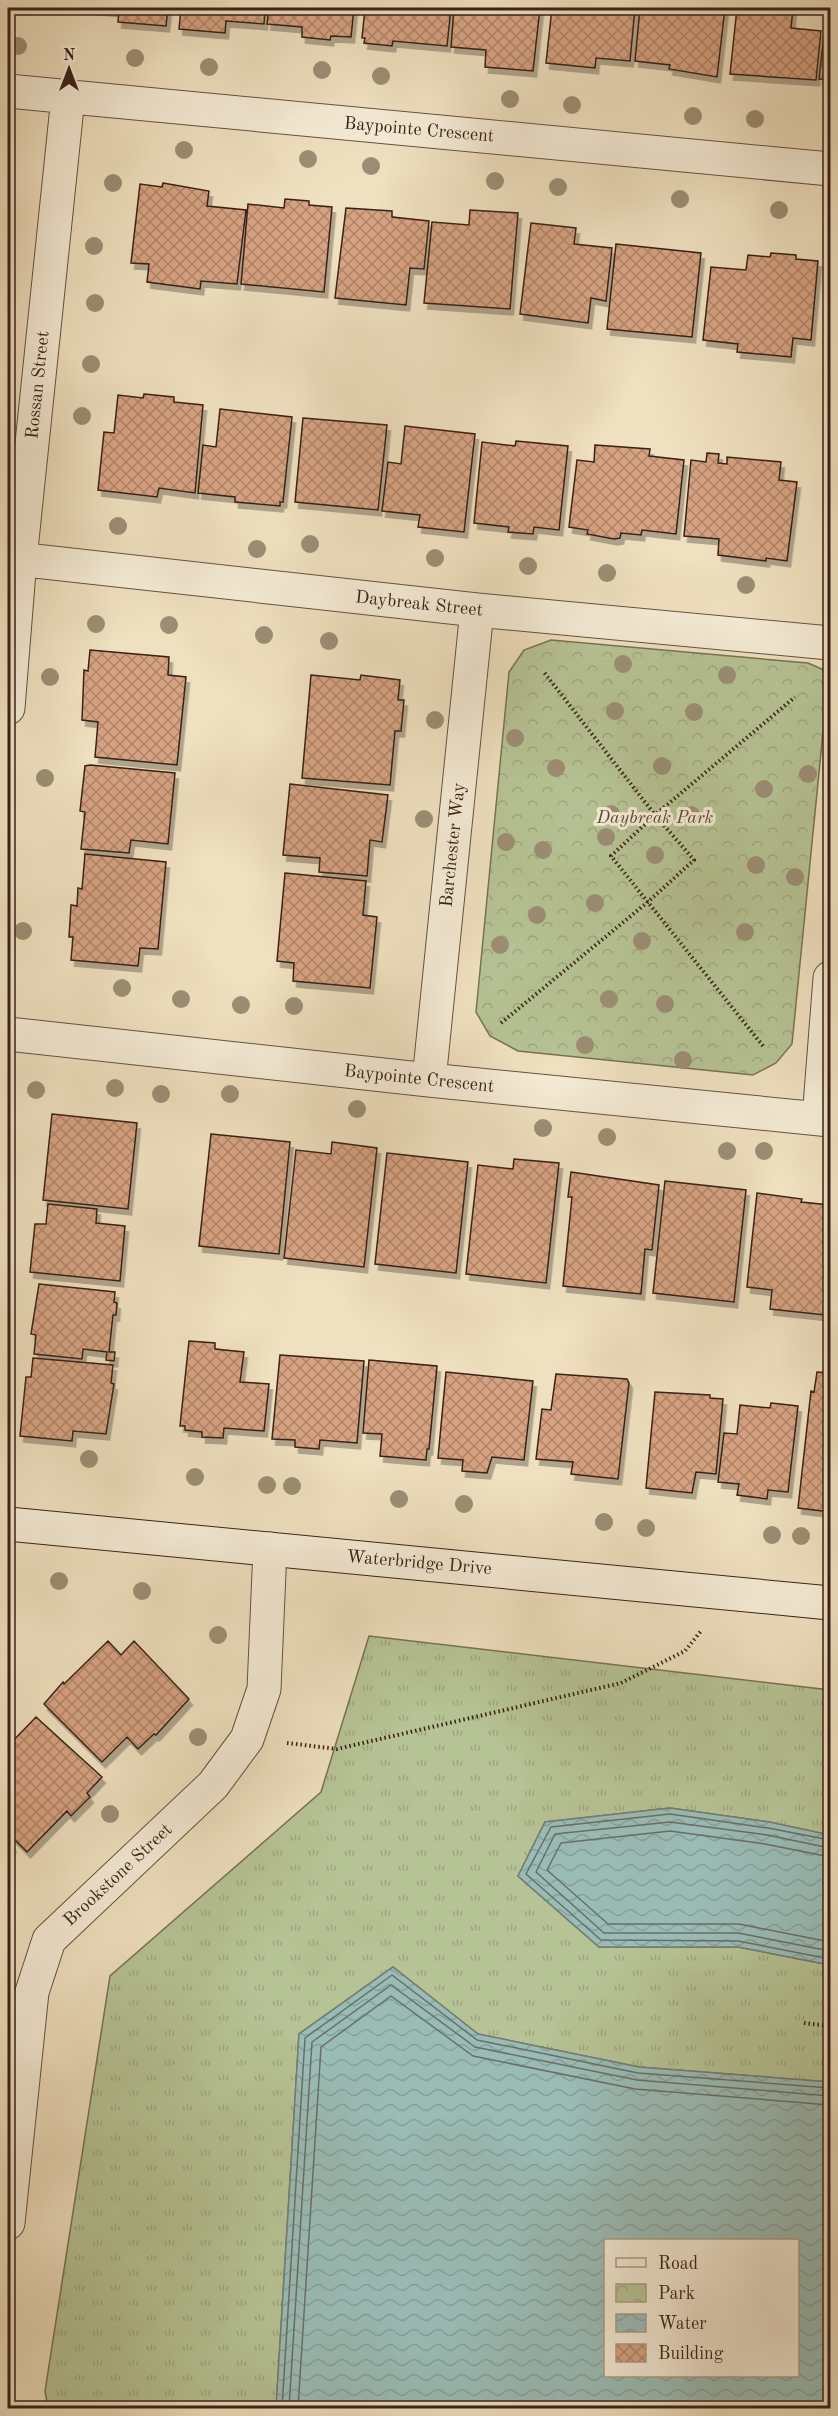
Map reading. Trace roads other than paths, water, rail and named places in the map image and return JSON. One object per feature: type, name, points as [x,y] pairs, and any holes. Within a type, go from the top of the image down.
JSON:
[{"type":"street","name":"Baypointe Crescent","points":[[8,91],[831,169]]},
{"type":"street","name":"Rossan Street","points":[[8,708],[14,559],[68,97]]},
{"type":"street","name":"Daybreak Street","points":[[14,559],[477,610],[831,643]]},
{"type":"street","name":"Barchester Way","points":[[429,1080],[477,610]]},
{"type":"street","points":[[825,1119],[831,978]]},
{"type":"street","name":"Baypointe Crescent","points":[[8,1034],[429,1080],[825,1119]]},
{"type":"street","name":"Waterbridge Drive","points":[[8,1524],[831,1603]]},
{"type":"street","name":"Brookstone Street","points":[[8,2223],[32,1992],[50,1940],[213,1785],[247,1739],[264,1689],[270,1549]]},
{"type":"water","points":[[670,1808],[769,1822],[830,1835],[830,1965],[738,1947],[599,1947],[518,1876],[545,1822]]},
{"type":"water","points":[[393,1967],[478,2034],[639,2067],[830,2082],[830,2408],[276,2408],[299,2034]]},
{"type":"park label","name":"Daybreak Park","points":[[655,818]]}]
